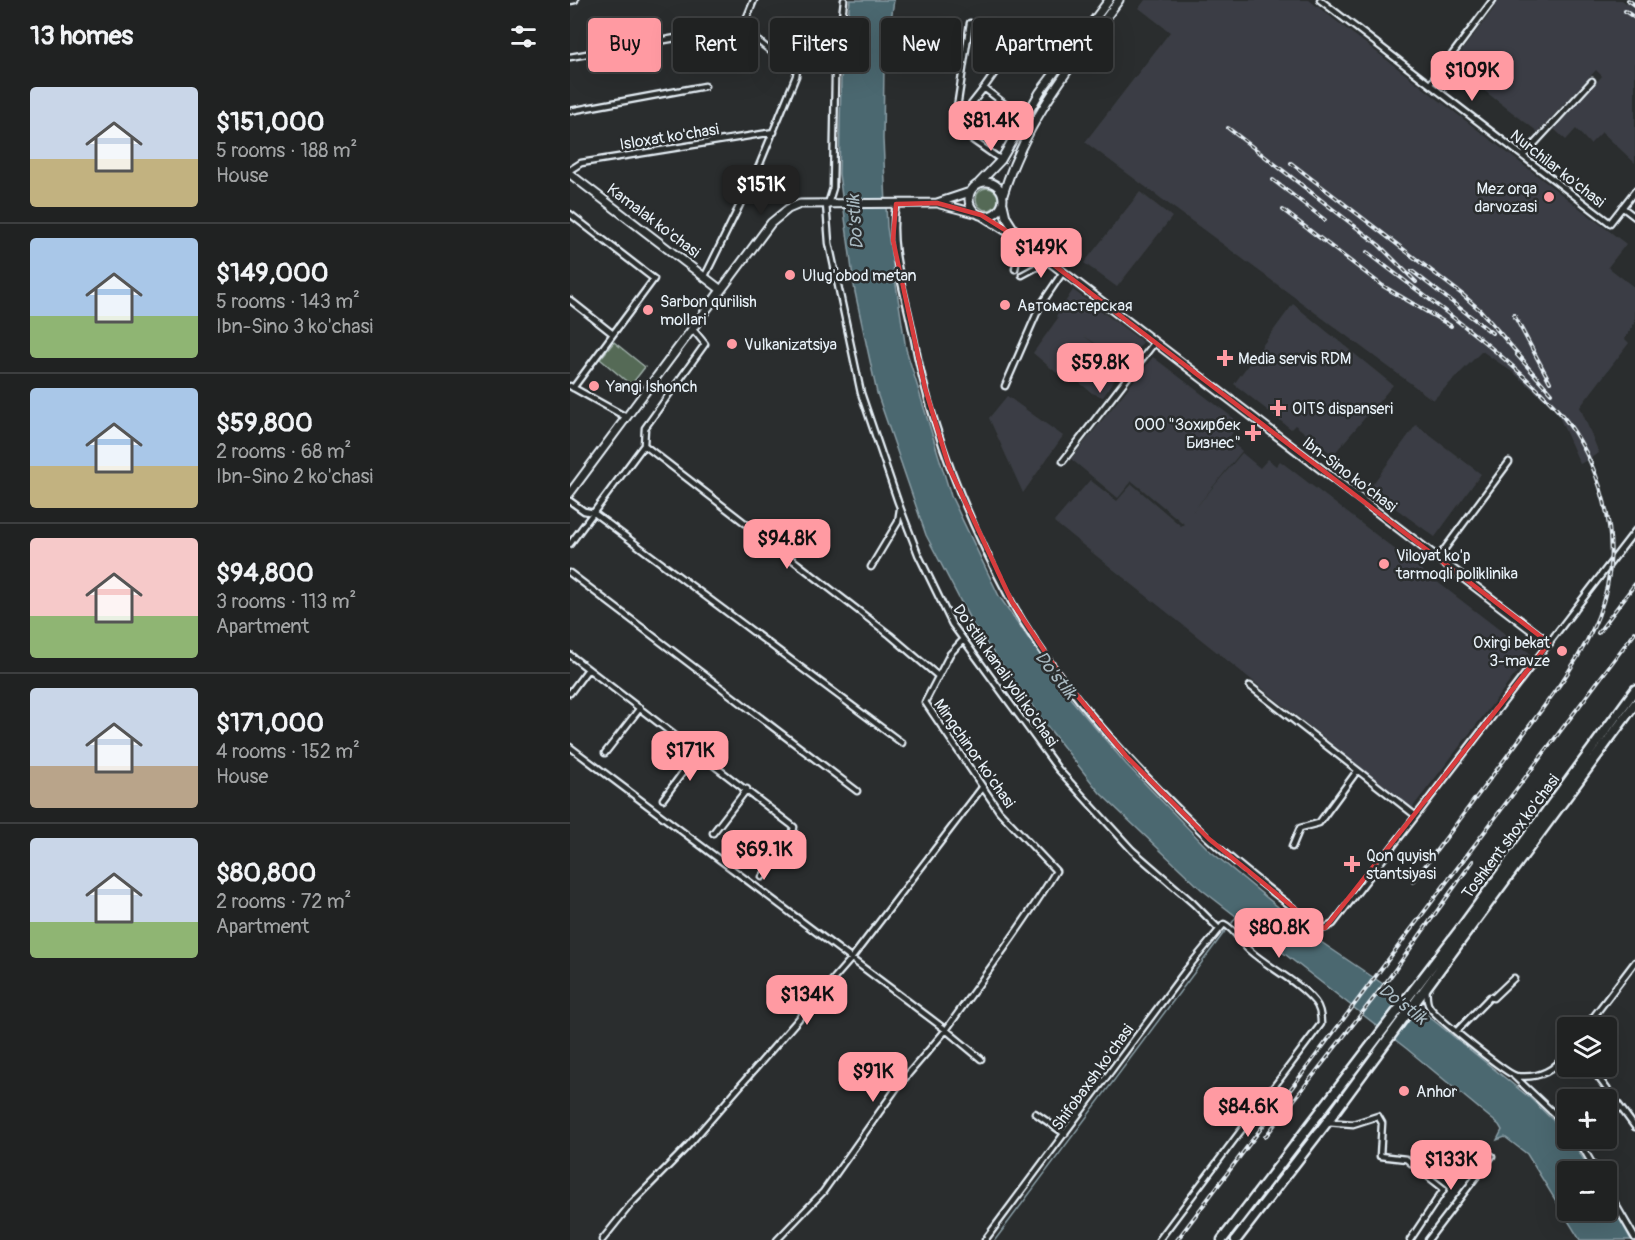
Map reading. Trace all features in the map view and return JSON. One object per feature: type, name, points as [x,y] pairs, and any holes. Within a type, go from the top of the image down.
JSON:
[{"type":"highway","name":"Toshkent shox ko'chasi","points":[[1222,1240],[1461,928],[1635,690]]},
{"type":"highway","name":"Toshkent shox ko'chasi","points":[[1327,1122],[1635,704]]},
{"type":"highway","points":[[1236,1240],[1327,1122]]},
{"type":"main road","points":[[570,493],[691,327],[780,214],[800,204],[937,203],[970,192],[1001,160],[1051,77],[1108,0]]},
{"type":"main road","points":[[1021,240],[1011,225],[1003,204],[1003,195],[1015,160],[1044,103],[1119,0]]},
{"type":"main road","name":"Kamalak ko'chasi","points":[[570,172],[720,289]]},
{"type":"main road","points":[[979,183],[991,182],[1001,190],[1003,195]]},
{"type":"main road","points":[[970,192],[970,205],[979,215],[996,213],[1003,204]]},
{"type":"main road","name":"Ibn-Sino ko'chasi","points":[[937,203],[979,215],[1021,240],[1549,643]]},
{"type":"street","points":[[570,1],[575,0]]},
{"type":"street","points":[[747,18],[754,0]]},
{"type":"street","name":"Do'stlik kanali yoli ko'chasi","points":[[844,0],[835,76],[833,188],[830,204],[829,243],[861,393],[900,509],[923,564],[952,624],[1066,778],[1132,850],[1218,928],[1224,924],[1231,927],[1238,940],[1315,1002],[1321,1014],[1321,1024],[1159,1240]]},
{"type":"street","name":"Nurchilar ko'chasi","points":[[1320,0],[1610,223],[1622,207]]},
{"type":"street","points":[[1430,84],[1492,0]]},
{"type":"street","points":[[954,127],[970,23]]},
{"type":"street","points":[[570,57],[673,39]]},
{"type":"street","points":[[705,276],[774,132],[790,94],[798,64],[792,58],[777,56],[758,41]]},
{"type":"street","points":[[954,127],[995,72]]},
{"type":"street","points":[[1523,156],[1592,81]]},
{"type":"street","points":[[570,111],[705,86]]},
{"type":"street","points":[[984,88],[1024,119]]},
{"type":"street","points":[[954,127],[1001,160]]},
{"type":"street","name":"Isloxat ko'chasi","points":[[570,172],[582,163],[774,132]]},
{"type":"street","points":[[1635,191],[1622,207],[1635,217]]},
{"type":"street","points":[[894,204],[893,240],[925,388],[949,467],[1012,602],[1059,673],[1126,756],[1209,839],[1316,927],[1325,928],[1333,924],[1635,531]]},
{"type":"street","points":[[570,214],[654,279],[572,387],[626,417]]},
{"type":"street","points":[[1015,269],[1021,240]]},
{"type":"street","points":[[1022,275],[1048,261]]},
{"type":"street","points":[[1005,386],[1040,306],[1063,272]]},
{"type":"street","points":[[570,300],[613,334]]},
{"type":"street","points":[[570,544],[644,446],[645,428],[705,344],[691,327]]},
{"type":"street","points":[[1063,461],[1155,342]]},
{"type":"street","points":[[644,446],[890,635],[938,676]]},
{"type":"street","points":[[1438,558],[1509,462]]},
{"type":"street","points":[[570,501],[584,511],[594,513],[902,743]]},
{"type":"street","points":[[871,567],[898,522],[900,509]]},
{"type":"street","points":[[570,573],[857,791]]},
{"type":"street","name":"Mingchinor ko'chasi","points":[[946,1030],[1000,952],[1034,909],[1056,871],[981,789],[925,702],[950,654],[963,640]]},
{"type":"street","points":[[570,655],[794,826],[792,838],[762,877]]},
{"type":"street","points":[[570,693],[588,669]]},
{"type":"street","points":[[1250,686],[1416,816]]},
{"type":"street","points":[[605,753],[640,708]]},
{"type":"street","points":[[570,747],[946,1030],[981,1059]]},
{"type":"street","points":[[663,799],[698,752]]},
{"type":"street","points":[[1292,847],[1300,828],[1319,823],[1357,771]]},
{"type":"street","points":[[713,833],[747,789]]},
{"type":"street","points":[[602,1240],[631,1204],[686,1148],[851,958],[981,789]]},
{"type":"street","name":"Shifobaxsh ko'chasi","points":[[985,1240],[1218,928]]},
{"type":"street","points":[[1593,1017],[1635,962]]},
{"type":"street","points":[[1456,1032],[1490,997],[1493,998],[1514,978]]},
{"type":"street","points":[[1426,988],[1428,1006],[1456,1032],[1514,1076],[1557,1117]]},
{"type":"street","points":[[777,1240],[823,1192],[898,1086],[946,1030]]},
{"type":"street","points":[[1514,1076],[1536,1076],[1557,1067]]},
{"type":"street","points":[[1598,1077],[1635,1126]]},
{"type":"street","points":[[1035,1113],[1065,1134]]},
{"type":"street","points":[[1327,1122],[1353,1124],[1378,1116],[1382,1123],[1380,1156],[1406,1159],[1444,1189],[1410,1240]]},
{"type":"street","points":[[1428,1240],[1492,1156]]},
{"type":"street","points":[[1617,1207],[1635,1238]]},
{"type":"highlighted area","points":[[937,203],[981,215],[1021,240],[1549,643],[1325,928],[1316,926],[1209,839],[1126,756],[1059,673],[1012,602],[949,467],[925,388],[893,240],[896,204]]},
{"type":"shaded area","points":[[1145,0],[1309,0],[1626,244],[1608,267],[1635,288],[1635,322],[1625,339],[1629,343],[1580,407],[1599,453],[1580,464],[1556,410],[1515,374],[1482,351],[1433,400],[1085,142],[1170,32],[1139,8]]},
{"type":"shaded area","points":[[1486,0],[1622,0],[1635,9],[1635,163],[1602,132],[1590,144],[1576,129],[1566,140],[1554,129],[1602,76],[1596,70],[1538,132],[1451,65],[1495,7]]},
{"type":"shaded area","points":[[1140,192],[1172,217],[1117,287],[1084,263]]},
{"type":"shaded area","points":[[1073,290],[1143,342],[1126,364],[1084,336],[1124,366],[1103,397],[1092,393],[1070,375],[1065,380],[1033,353],[1058,318],[1056,316]]},
{"type":"shaded area","points":[[1293,304],[1393,385],[1333,455],[1295,425],[1291,429],[1234,384]]},
{"type":"shaded area","points":[[1153,357],[1240,423],[1228,439],[1242,451],[1193,511],[1242,453],[1260,468],[1268,459],[1276,466],[1280,461],[1531,654],[1412,808],[1054,522],[1090,480],[1117,501],[1132,484],[1181,526],[1184,524],[1132,481],[1118,498],[1071,459]]},
{"type":"shaded area","points":[[1007,396],[1063,436],[1023,493],[989,418]]},
{"type":"shaded area","points":[[1416,425],[1481,474],[1435,537],[1369,489]]},
{"type":"green space","points":[[983,188],[991,188],[998,195],[998,203],[991,210],[983,210],[976,203],[976,195]]},
{"type":"green space","points":[[614,342],[645,367],[631,385],[600,359]]},
{"type":"water","name":"Do'stlik","points":[[850,0],[894,0],[891,18],[881,18],[881,72],[884,72],[883,139],[887,227],[906,349],[951,496],[999,596],[1070,698],[1126,764],[1209,850],[1318,940],[1417,1007],[1530,1098],[1557,1124],[1557,1149],[1577,1149],[1585,1161],[1557,1161],[1557,1203],[1527,1154],[1505,1137],[1497,1140],[1502,1130],[1499,1125],[1407,1049],[1201,889],[1100,793],[1047,726],[973,625],[926,535],[877,393],[855,292],[839,174],[841,78],[842,72],[869,72],[869,18],[848,18]]},
{"type":"water","points":[[1617,1214],[1631,1240],[1580,1240],[1568,1221],[1617,1221]]},
{"type":"waterway","points":[[1232,923],[1236,917]]},
{"type":"waterway","points":[[995,1240],[1226,930]]},
{"type":"railway","points":[[1628,0],[1635,5]]},
{"type":"railway","points":[[1625,11],[1635,18]]},
{"type":"railway","points":[[1228,128],[1379,245],[1416,282]]},
{"type":"railway","points":[[1291,163],[1463,295],[1481,311],[1524,361]]},
{"type":"railway","points":[[1273,180],[1325,220]]},
{"type":"railway","points":[[1283,210],[1383,286],[1451,326]]},
{"type":"railway","points":[[1367,252],[1487,344],[1532,384],[1561,414],[1575,433],[1592,465],[1600,487],[1609,526],[1610,562],[1605,595],[1594,625],[1579,655],[1539,713],[1413,882]]},
{"type":"railway","points":[[1412,271],[1492,333]]},
{"type":"railway","points":[[1514,315],[1550,382]]},
{"type":"railway","points":[[1517,355],[1551,393]]},
{"type":"railway","points":[[1598,633],[1635,584]]},
{"type":"railway","points":[[1177,1240],[1635,632]]},
{"type":"railway","points":[[1265,1137],[1387,981],[1473,861]]},
{"type":"place","name":"Mez orqa darvozasi","points":[[1549,197]]},
{"type":"place","name":"Ulug'obod metan","points":[[790,275]]},
{"type":"place","name":"Автомастерская","points":[[1005,305]]},
{"type":"place","name":"Sarbon qurilish mollari","points":[[648,310]]},
{"type":"place","name":"Vulkanizatsiya","points":[[732,344]]},
{"type":"place","name":"Media servis RDM","points":[[1225,358]]},
{"type":"place","name":"Yangi Ishonch","points":[[594,386]]},
{"type":"place","name":"OITS dispanseri","points":[[1278,408]]},
{"type":"place","name":"ООО \"Зохирбек Бизнес\"","points":[[1253,433]]},
{"type":"place","name":"Viloyat ko'p tarmoqli poliklinika","points":[[1384,564]]},
{"type":"place","name":"Oxirgi bekat 3-mavze","points":[[1562,651]]},
{"type":"place","name":"Qon quyish stantsiyasi","points":[[1352,864]]},
{"type":"place","name":"Anhor","points":[[1404,1091]]}]
